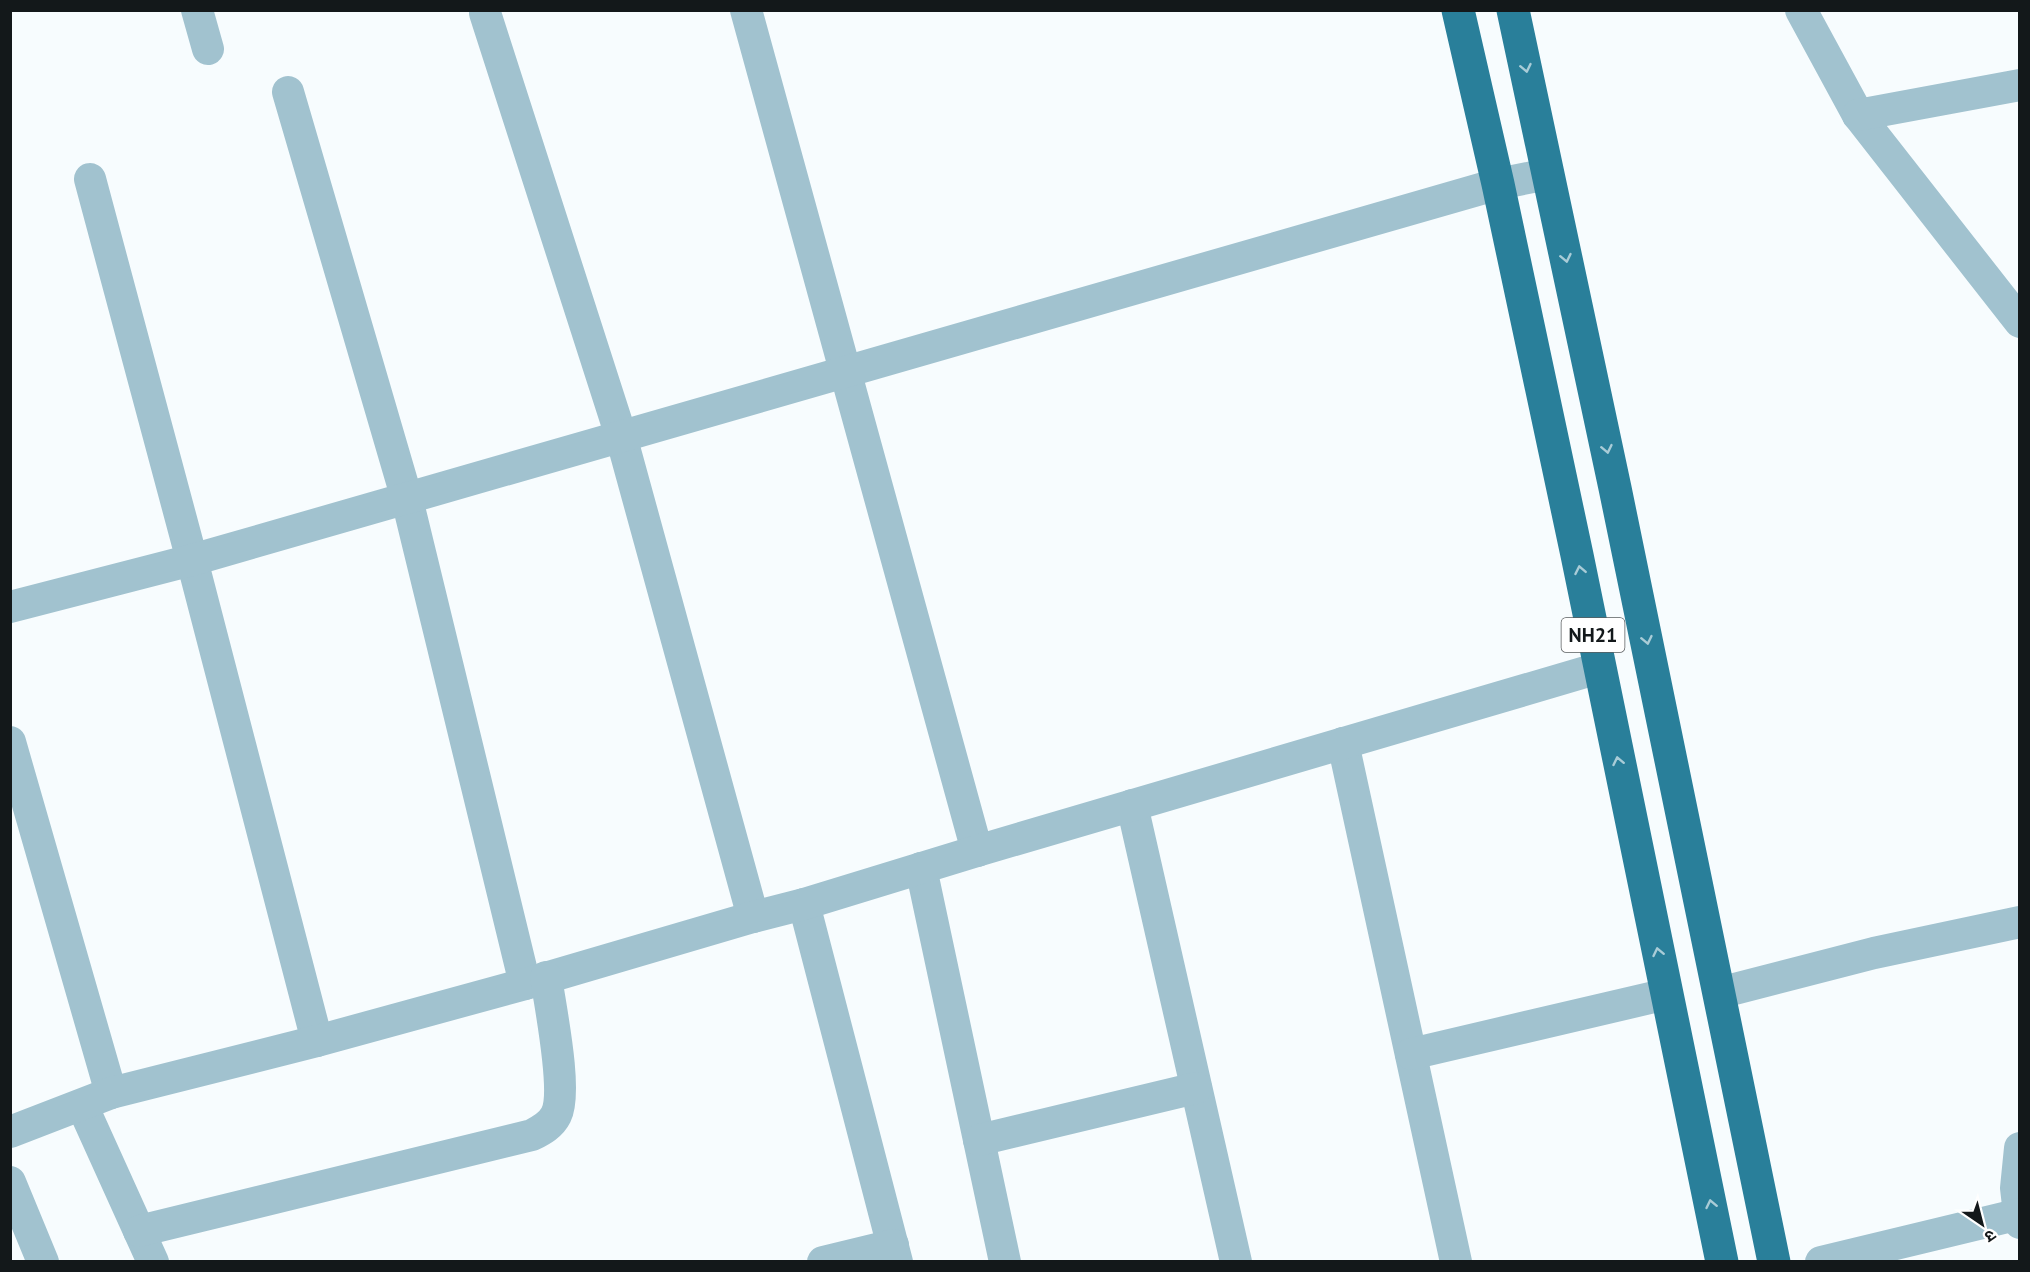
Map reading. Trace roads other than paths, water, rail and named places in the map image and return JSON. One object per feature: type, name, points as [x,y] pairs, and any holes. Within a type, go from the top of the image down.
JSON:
[{"type":"highway","name":"NH21","points":[[1458,10],[1498,184],[1722,1262]]},
{"type":"highway","name":"NH21","points":[[1513,10],[1774,1262]]},
{"type":"street","points":[[197,10],[208,49]]},
{"type":"street","points":[[746,10],[977,851]]},
{"type":"street","points":[[1801,10],[1858,115],[2019,322]]},
{"type":"street","points":[[485,13],[621,436],[753,916]]},
{"type":"street","points":[[1858,115],[2019,85]]},
{"type":"street","points":[[138,1230],[532,1135],[553,1121],[558,1112],[561,1086],[535,980],[406,499],[288,92]]},
{"type":"street","points":[[10,607],[192,560],[1498,184],[1548,174]]},
{"type":"street","points":[[90,179],[317,1041]]},
{"type":"street","points":[[10,1132],[111,1093],[317,1041],[753,916],[804,904],[1599,668]]},
{"type":"street","points":[[10,742],[111,1093]]},
{"type":"street","points":[[1343,743],[1456,1262]]},
{"type":"street","points":[[1132,805],[1236,1262]]},
{"type":"street","points":[[921,868],[1005,1262]]},
{"type":"street","points":[[804,904],[895,1253],[824,1262]]},
{"type":"street","points":[[1719,993],[1874,953],[2019,922]]},
{"type":"street","points":[[1411,1054],[1667,994]]},
{"type":"street","points":[[979,1140],[1196,1088]]},
{"type":"street","points":[[82,1105],[153,1262]]},
{"type":"street","points":[[1821,1262],[2019,1217],[2016,1188],[2019,1148]]},
{"type":"street","points":[[12,1187],[43,1262]]}]
